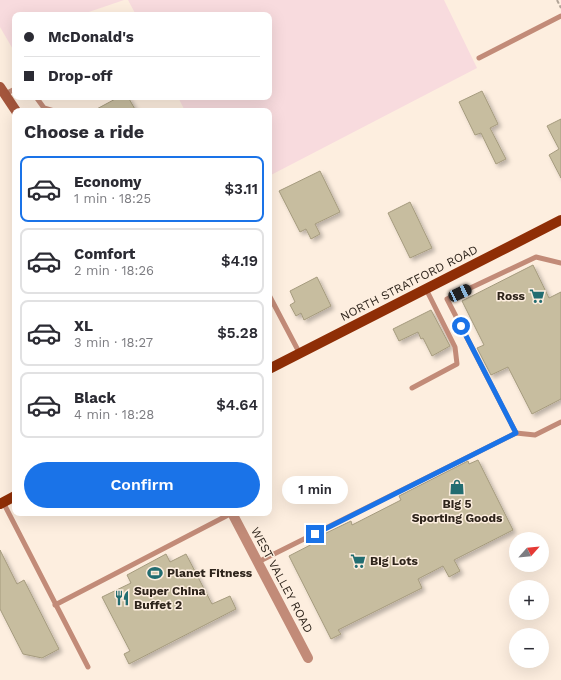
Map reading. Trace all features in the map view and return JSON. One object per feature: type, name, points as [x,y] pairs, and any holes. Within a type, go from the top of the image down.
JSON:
[{"type":"main road","points":[[2,91],[14,108]]},
{"type":"main road","name":"NORTH STRATFORD ROAD","points":[[272,368],[561,220]]},
{"type":"main road","points":[[2,503],[12,498]]},
{"type":"street","name":"WEST VALLEY ROAD","points":[[234,516],[308,658]]},
{"type":"lane","points":[[479,58],[561,16]]},
{"type":"lane","points":[[2,91],[12,89]]},
{"type":"lane","points":[[516,433],[447,299],[536,257],[561,263]]},
{"type":"lane","points":[[412,388],[457,364],[455,347],[426,289]]},
{"type":"lane","points":[[272,302],[300,354]]},
{"type":"lane","points":[[258,562],[516,433],[535,434],[561,422]]},
{"type":"lane","points":[[2,503],[88,667]]},
{"type":"lane","points":[[55,605],[226,516]]},
{"type":"path","points":[[557,0],[561,8]]},
{"type":"shaded area","points":[[0,0],[124,0],[89,12],[12,12],[12,48],[0,27]]},
{"type":"shaded area","points":[[128,0],[444,0],[477,68],[272,174],[272,108],[184,108],[180,100],[272,100],[272,12],[134,12]]},
{"type":"building","points":[[482,91],[498,124],[490,128],[506,159],[496,164],[481,133],[475,135],[459,102]]},
{"type":"building","points":[[113,100],[130,100],[134,108],[99,108]]},
{"type":"building","points":[[561,119],[561,178],[549,155],[559,149],[547,126]]},
{"type":"building","points":[[320,171],[340,212],[315,224],[320,234],[311,239],[306,229],[300,232],[279,191]]},
{"type":"building","points":[[410,202],[432,248],[410,258],[388,213]]},
{"type":"building","points":[[533,265],[549,298],[561,292],[561,399],[532,414],[508,367],[491,375],[477,348],[484,345],[462,301]]},
{"type":"building","points":[[317,277],[331,306],[304,320],[301,313],[296,316],[290,305],[295,302],[290,291]]},
{"type":"building","points":[[431,310],[450,346],[432,356],[423,338],[421,339],[418,332],[399,341],[393,329]]},
{"type":"building","points":[[478,460],[513,530],[454,560],[460,571],[449,577],[443,566],[418,579],[422,588],[338,630],[341,634],[331,639],[289,556],[320,540],[318,537],[351,521],[352,525],[401,500],[399,496],[468,461],[469,464]]},
{"type":"building","points":[[0,550],[17,584],[24,580],[59,649],[42,658],[23,654],[0,609]]},
{"type":"building","points":[[166,554],[170,562],[186,554],[212,604],[230,596],[236,609],[129,664],[124,654],[130,651],[102,597],[131,583],[127,575]]},
{"type":"place","name":"Ross","points":[[537,296]]},
{"type":"place","name":"Big 5 Sporting Goods","points":[[457,487]]},
{"type":"place","name":"Big Lots","points":[[358,561]]},
{"type":"place","name":"Planet Fitness","points":[[155,573]]},
{"type":"place","name":"Super China Buffet 2","points":[[122,598]]},
{"type":"route","points":[[315,534],[516,433],[461,326]]}]
